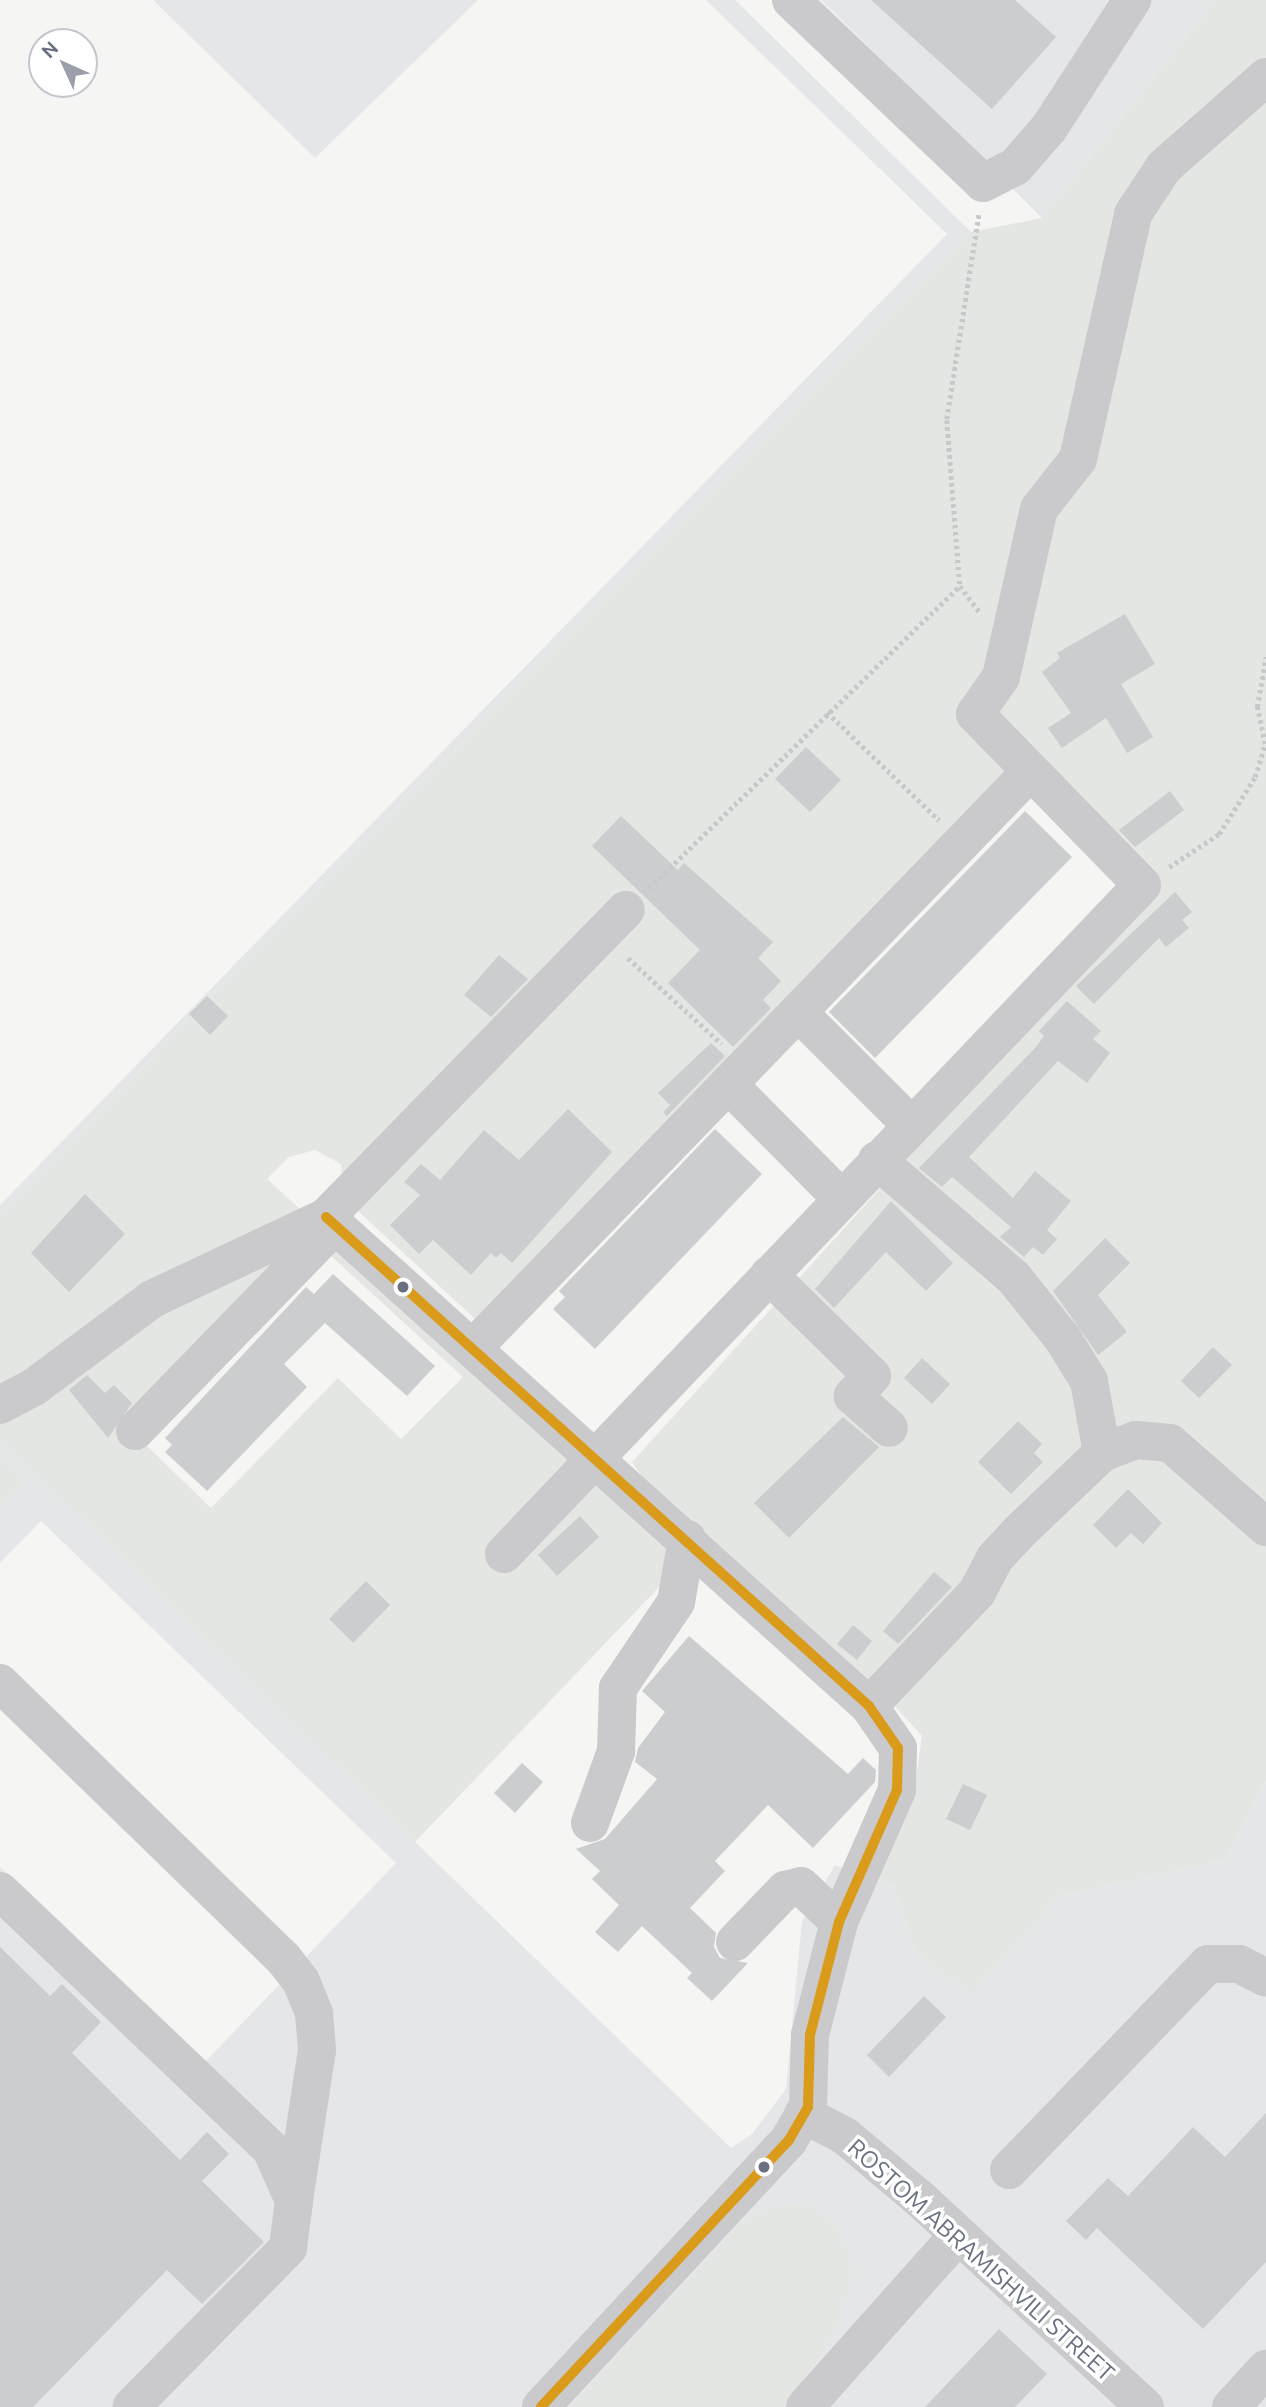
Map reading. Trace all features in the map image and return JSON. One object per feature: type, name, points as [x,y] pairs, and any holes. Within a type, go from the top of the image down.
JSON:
[{"type":"street","points":[[791,0],[983,183],[1015,167],[1049,128],[1132,0]]},
{"type":"street","points":[[503,1554],[1142,885],[975,714],[1001,677],[1006,639],[1039,509],[1078,459],[1133,214],[1164,167],[1266,76]]},
{"type":"street","points":[[473,1348],[1030,772]]},
{"type":"street","points":[[135,1431],[614,922]]},
{"type":"street","points":[[798,1012],[911,1125]]},
{"type":"street","points":[[737,1075],[841,1198]]},
{"type":"street","points":[[877,1160],[1014,1278],[1063,1339],[1089,1381],[1102,1453]]},
{"type":"street","points":[[331,1220],[598,1457],[869,1706],[898,1748],[897,1790],[839,1922],[810,2035],[803,2114],[788,2141],[541,2407]]},
{"type":"street","points":[[0,1405],[34,1387],[152,1299],[331,1220]]},
{"type":"street","points":[[769,1275],[872,1376],[853,1396],[888,1428]]},
{"type":"street","points":[[869,1706],[977,1592],[995,1558],[1018,1533],[1102,1453],[1136,1440],[1170,1443],[1266,1527]]},
{"type":"street","points":[[590,1823],[616,1751],[618,1688],[676,1602],[687,1539]]},
{"type":"street","points":[[0,1684],[283,1958],[301,1981],[314,2014],[317,2050],[288,2248],[131,2407]]},
{"type":"street","points":[[735,1942],[785,1891],[801,1886],[839,1922]]},
{"type":"street","points":[[0,1891],[271,2149],[294,2202]]},
{"type":"street","points":[[1009,2170],[1208,1964],[1239,1964],[1266,1978]]},
{"type":"street","name":"ROSTOM ABRAMISHVILI STREET","points":[[803,2114],[845,2136],[958,2235],[1130,2402]]},
{"type":"street","points":[[805,2407],[958,2235]]},
{"type":"street","points":[[1231,2407],[1266,2369]]},
{"type":"path","points":[[983,183],[947,420],[960,586],[1006,639]]},
{"type":"path","points":[[737,1075],[614,922],[827,712],[960,586]]},
{"type":"path","points":[[1142,885],[1219,834],[1255,778],[1265,744],[1257,707],[1266,657]]},
{"type":"path","points":[[827,712],[963,842]]},
{"type":"shaded area","points":[[153,0],[478,0],[315,158]]},
{"type":"shaded area","points":[[706,0],[735,0],[971,232],[214,994],[0,1218],[0,1205],[947,234]]},
{"type":"shaded area","points":[[821,0],[1215,0],[1042,218]]},
{"type":"shaded area","points":[[1215,0],[1266,0],[1266,1782],[1224,1860],[1060,1896],[971,1995],[915,1953],[894,1886],[876,1879],[914,1793],[922,1736],[890,1701],[662,1506],[632,1462],[1154,887],[1036,751],[486,1329],[345,1199],[341,1164],[315,1150],[289,1157],[267,1179],[684,1561],[415,1842],[0,1440],[0,1218],[214,994],[971,232],[1042,218]],"holes":[[[328,1253],[463,1377],[401,1439],[338,1378],[211,1508],[146,1445]]]},
{"type":"shaded area","points":[[0,1440],[731,2148],[752,2134],[786,2089],[802,1921],[835,1865],[894,1886],[915,1953],[971,1995],[1060,1896],[1224,1860],[1266,1782],[1266,2407],[0,2407],[0,1867],[204,2063],[396,1863],[41,1521],[0,1563]]},
{"type":"shaded area","points":[[0,1454],[26,1481],[0,1506]]},
{"type":"shaded area","points":[[800,2202],[837,2224],[853,2270],[838,2326],[787,2407],[570,2407],[736,2230],[757,2213]]},
{"type":"building","points":[[871,0],[1015,0],[1056,37],[992,109]]},
{"type":"building","points":[[1125,614],[1155,664],[1121,684],[1153,737],[1127,753],[1106,718],[1062,748],[1048,728],[1071,713],[1042,672],[1060,658],[1057,653]]},
{"type":"building","points":[[806,747],[841,780],[810,812],[775,779]]},
{"type":"building","points":[[1170,791],[1184,810],[1135,847],[1119,830]]},
{"type":"building","points":[[1025,811],[1072,857],[875,1058],[829,1012]]},
{"type":"building","points":[[621,816],[678,870],[684,863],[773,942],[758,958],[781,981],[763,1000],[771,1008],[733,1047],[668,983],[700,950],[592,846]]},
{"type":"building","points":[[1175,892],[1192,912],[1182,920],[1189,928],[1166,947],[1159,938],[1094,1004],[1076,986]]},
{"type":"building","points":[[499,955],[528,979],[491,1017],[464,995]]},
{"type":"building","points":[[207,996],[228,1016],[210,1035],[189,1014]]},
{"type":"building","points":[[1067,1001],[1101,1031],[1093,1039],[1110,1053],[1087,1083],[1058,1061],[969,1157],[1013,1198],[1035,1171],[1071,1201],[1047,1230],[1057,1239],[1043,1255],[1033,1247],[1024,1257],[1000,1237],[1011,1227],[952,1177],[942,1187],[919,1168],[1036,1047],[1044,1036],[1039,1031]]},
{"type":"building","points":[[711,1043],[725,1056],[667,1116],[663,1112],[670,1105],[658,1093]]},
{"type":"building","points":[[568,1109],[612,1152],[512,1263],[501,1253],[496,1258],[491,1253],[471,1275],[433,1240],[419,1254],[390,1225],[420,1195],[404,1182],[421,1164],[440,1180],[484,1130],[519,1160]]},
{"type":"building","points":[[715,1129],[762,1174],[595,1349],[553,1309],[565,1297],[559,1291]]},
{"type":"building","points":[[85,1194],[125,1234],[69,1292],[31,1253]]},
{"type":"building","points":[[891,1201],[953,1263],[926,1291],[886,1252],[834,1308],[815,1289]]},
{"type":"building","points":[[1105,1238],[1130,1263],[1098,1295],[1127,1332],[1098,1355],[1053,1291]]},
{"type":"building","points":[[333,1274],[435,1366],[407,1396],[325,1323],[284,1364],[307,1387],[207,1491],[165,1452],[172,1445],[165,1438],[306,1287],[314,1294]]},
{"type":"building","points":[[1213,1347],[1232,1365],[1199,1398],[1181,1381]]},
{"type":"building","points":[[922,1358],[950,1384],[932,1404],[904,1378]]},
{"type":"building","points":[[87,1375],[105,1393],[114,1385],[132,1403],[108,1438],[69,1390]]},
{"type":"building","points":[[843,1417],[879,1447],[789,1538],[754,1503]]},
{"type":"building","points":[[1018,1421],[1042,1444],[1034,1453],[1043,1462],[1011,1494],[978,1462]]},
{"type":"building","points":[[1128,1489],[1162,1523],[1143,1544],[1131,1533],[1116,1548],[1093,1525]]},
{"type":"building","points":[[580,1516],[599,1537],[557,1576],[538,1555]]},
{"type":"building","points":[[934,1572],[952,1587],[898,1644],[883,1631]]},
{"type":"building","points":[[366,1581],[390,1605],[353,1643],[329,1619]]},
{"type":"building","points":[[853,1625],[872,1641],[857,1660],[837,1644]]},
{"type":"building","points":[[689,1636],[848,1774],[863,1758],[876,1770],[875,1782],[813,1848],[768,1805],[715,1861],[725,1871],[690,1908],[716,1933],[714,1947],[720,1958],[748,1963],[712,2001],[687,1978],[692,1973],[642,1926],[618,1952],[595,1932],[619,1905],[592,1879],[600,1871],[576,1849],[605,1839],[657,1779],[635,1762],[638,1748],[665,1712],[642,1691]]},
{"type":"building","points":[[522,1763],[543,1782],[515,1813],[494,1793]]},
{"type":"building","points":[[963,1784],[987,1795],[970,1830],[946,1819]]},
{"type":"building","points":[[0,1947],[50,1996],[62,1984],[101,2022],[72,2053],[180,2160],[207,2132],[229,2154],[202,2181],[264,2242],[202,2304],[167,2270],[33,2407],[0,2407]]},
{"type":"building","points":[[924,1996],[946,2017],[889,2077],[867,2055]]},
{"type":"building","points":[[1266,2113],[1266,2262],[1203,2329],[1097,2228],[1086,2240],[1066,2221],[1108,2178],[1128,2196],[1193,2127],[1225,2157]]},
{"type":"building","points":[[999,2329],[1047,2374],[1015,2407],[925,2407]]},
{"type":"transit line","points":[[326,1217],[869,1706],[898,1748],[897,1790],[839,1922],[810,2035],[808,2107],[788,2141],[541,2407]]}]
